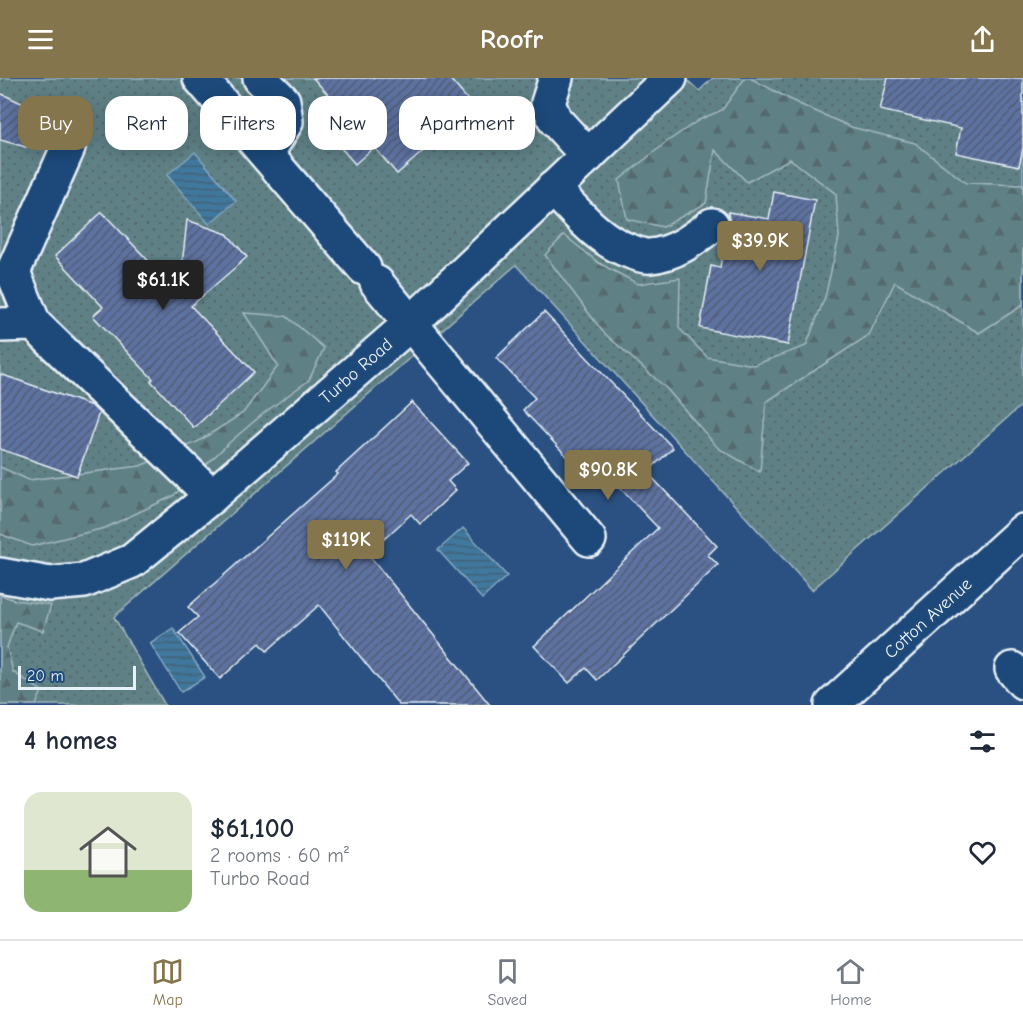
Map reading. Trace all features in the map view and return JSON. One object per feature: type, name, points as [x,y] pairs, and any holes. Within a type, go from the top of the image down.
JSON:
[{"type":"street","points":[[200,78],[267,153],[589,539]]},
{"type":"street","points":[[260,78],[283,101],[286,122],[267,153]]},
{"type":"street","points":[[556,78],[548,103],[555,120],[588,156]]},
{"type":"street","name":"Turbo Road","points":[[2,580],[50,584],[84,581],[132,561],[212,496],[411,324],[670,78]]},
{"type":"street","points":[[67,150],[14,272],[34,324],[212,496]]},
{"type":"street","points":[[553,188],[598,234],[623,249],[647,257],[668,253],[692,241],[712,225]]},
{"type":"street","points":[[0,325],[34,324]]},
{"type":"street","name":"Cotton Avenue","points":[[832,705],[1023,531]]},
{"type":"green space","points":[[0,78],[685,78],[699,91],[713,78],[1023,78],[1023,404],[812,590],[516,265],[114,617],[165,705],[0,705]]},
{"type":"green space","points":[[745,78],[750,78],[799,104],[851,127],[915,143],[966,183],[1023,185],[1023,305],[979,333],[895,282],[869,335],[766,402],[760,472],[718,448],[666,388],[603,332],[545,255],[564,235],[599,263],[638,284],[680,278],[679,328],[707,357],[754,365],[806,346],[825,297],[839,237],[836,194],[790,159],[747,182],[715,150],[706,203],[663,227],[627,219],[619,180],[668,141],[699,120],[722,110]]},
{"type":"green space","points":[[244,313],[286,316],[324,348],[309,380],[264,413],[230,442],[173,496],[105,528],[32,546],[0,534],[0,467],[29,480],[140,466],[199,441],[243,413],[278,366]]},
{"type":"green space","points":[[0,595],[15,600],[51,605],[43,631],[16,622],[7,647],[13,672],[42,691],[36,705],[0,705]]},
{"type":"water","points":[[195,152],[236,201],[209,224],[167,175]]},
{"type":"water","points":[[463,528],[507,576],[482,599],[438,550]]},
{"type":"water","points":[[173,628],[205,677],[181,692],[150,643]]},
{"type":"building","points":[[313,78],[449,78],[465,96],[399,96],[399,150],[425,150],[397,174],[377,150],[387,150],[387,96],[329,96]]},
{"type":"building","points":[[888,78],[1023,78],[1023,148],[1019,166],[956,153],[961,128],[880,110]]},
{"type":"building","points":[[0,93],[18,101],[18,145],[0,140]]},
{"type":"building","points":[[343,150],[371,150],[355,164]]},
{"type":"building","points":[[774,192],[815,200],[788,345],[700,328],[711,266],[720,268],[724,239],[730,231],[728,212],[769,219]]},
{"type":"building","points":[[102,212],[179,293],[187,220],[227,234],[247,257],[191,306],[254,372],[194,428],[151,381],[153,379],[93,316],[103,307],[55,256]]},
{"type":"building","points":[[544,312],[673,448],[647,472],[717,546],[708,555],[718,565],[597,680],[586,668],[569,683],[534,646],[658,528],[590,456],[578,468],[523,410],[535,398],[496,358]]},
{"type":"building","points":[[0,374],[92,406],[99,413],[77,476],[0,449]]},
{"type":"building","points":[[412,402],[468,463],[448,481],[456,490],[420,524],[411,514],[368,554],[490,705],[399,705],[319,605],[267,651],[260,643],[220,679],[179,633],[198,617],[188,607],[338,474],[336,472]]}]
